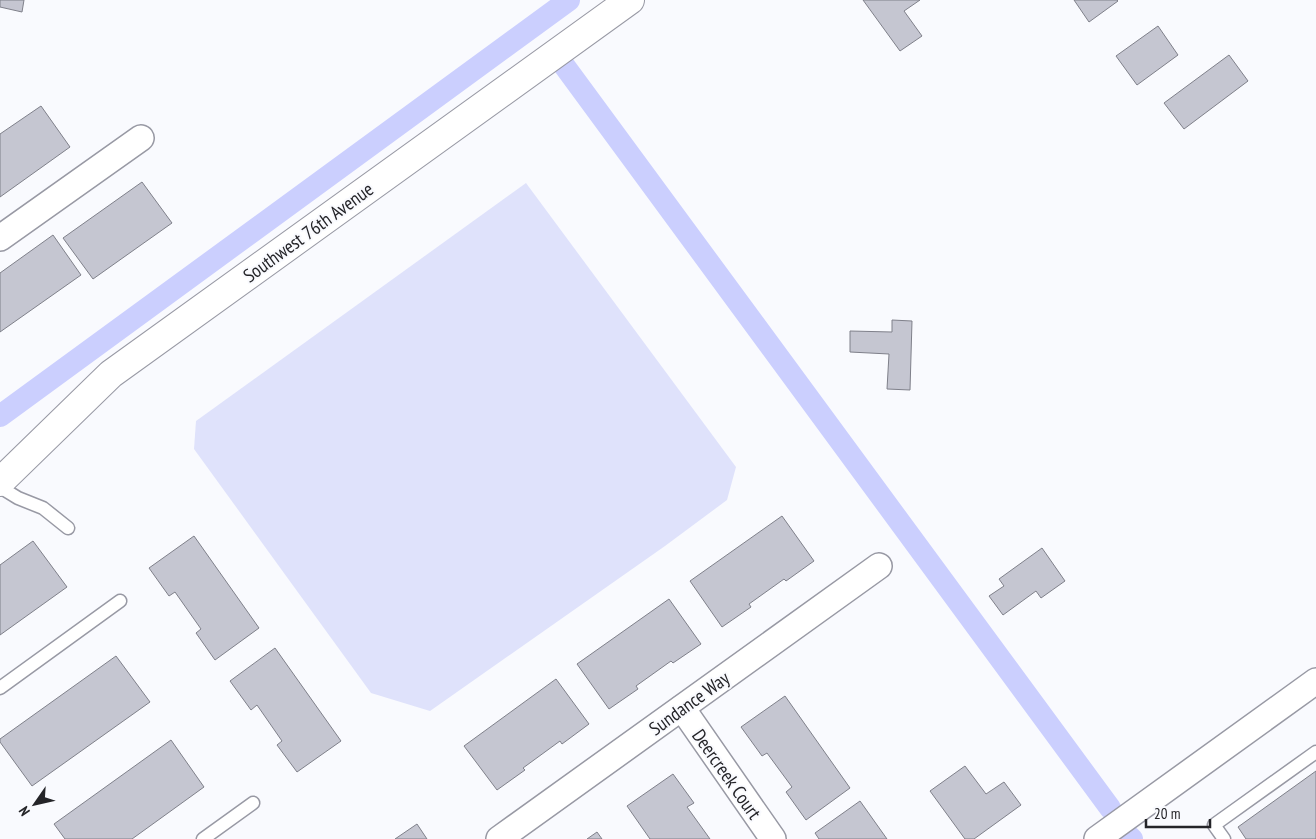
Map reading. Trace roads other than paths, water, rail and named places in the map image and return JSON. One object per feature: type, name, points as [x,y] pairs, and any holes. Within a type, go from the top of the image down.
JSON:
[{"type":"street","name":"Southwest 76th Avenue","points":[[0,482],[111,374],[630,0]]},
{"type":"street","points":[[0,238],[141,138]]},
{"type":"street","name":"Sundance Way","points":[[499,839],[879,566]]},
{"type":"street","points":[[1097,839],[1316,681]]},
{"type":"street","name":"Deercreek Court","points":[[682,708],[773,839]]},
{"type":"lane","points":[[0,487],[18,498],[43,508],[68,528]]},
{"type":"lane","points":[[0,688],[120,601]]},
{"type":"lane","points":[[1224,839],[1214,826],[1316,752]]},
{"type":"lane","points":[[203,839],[253,803]]},
{"type":"waterway","points":[[0,416],[569,0]]},
{"type":"waterway","points":[[563,64],[1110,808]]}]
